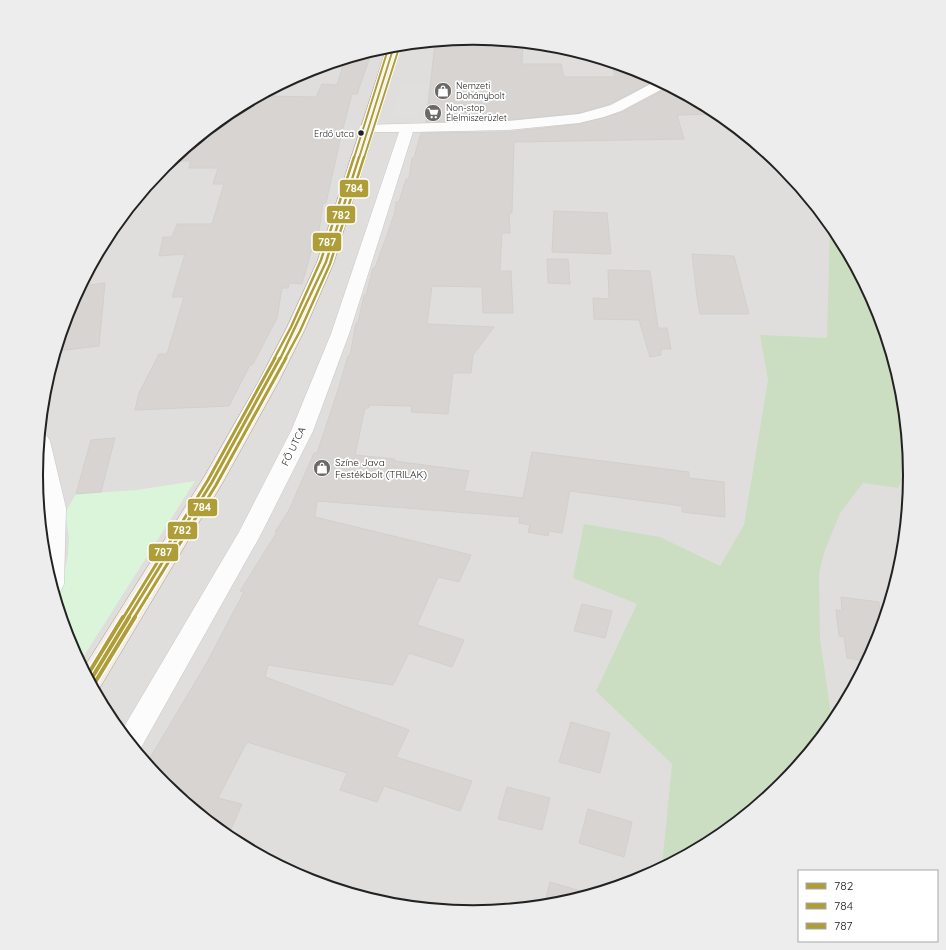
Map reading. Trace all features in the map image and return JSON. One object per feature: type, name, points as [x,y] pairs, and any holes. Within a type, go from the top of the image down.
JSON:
[{"type":"main road","points":[[93,676],[227,458],[298,323],[321,274],[349,188],[366,128],[392,53]]},
{"type":"street","points":[[366,128],[452,128],[586,117],[610,110],[658,87]]},
{"type":"street","name":"FŐ UTCA","points":[[133,738],[248,536],[302,431],[340,334],[406,132],[406,128]]},
{"type":"street","points":[[44,460],[55,508],[53,566]]},
{"type":"shaded area","points":[[473,45],[501,46],[557,53],[611,68],[638,78],[663,89],[712,117],[757,152],[777,171],[796,191],[831,236],[859,285],[870,310],[888,364],[895,391],[899,419],[903,475],[902,503],[895,559],[880,613],[870,640],[859,665],[831,714],[796,759],[777,779],[757,798],[712,833],[663,861],[638,872],[611,882],[557,897],[501,904],[473,905],[445,904],[389,897],[335,882],[308,872],[283,861],[234,833],[189,798],[169,779],[150,759],[115,714],[87,665],[76,640],[66,613],[51,559],[44,503],[43,475],[44,447],[51,391],[66,337],[76,310],[87,285],[115,236],[150,191],[169,171],[189,152],[234,117],[283,89],[308,78],[335,68],[389,53],[445,46]]},
{"type":"shaded area","points":[[402,83],[430,84],[418,119],[390,117]]},
{"type":"shaded area","points":[[390,147],[397,147],[369,226],[363,223]]},
{"type":"green space","points":[[830,234],[859,285],[880,337],[895,391],[902,447],[903,475],[898,488],[863,483],[840,513],[824,553],[819,574],[820,638],[831,714],[796,759],[757,798],[712,833],[663,861],[672,764],[596,691],[637,604],[573,578],[584,524],[660,537],[720,566],[744,525],[768,380],[760,335],[827,338]]},
{"type":"green space","points":[[195,481],[83,657],[66,613],[59,590],[65,571],[68,554],[69,537],[65,513],[76,494],[137,490]]},
{"type":"building","points":[[473,45],[523,48],[522,64],[561,64],[564,77],[615,77],[613,69],[650,83],[610,104],[579,113],[508,120],[426,122],[435,47]]},
{"type":"building","points":[[370,58],[357,94],[352,94],[326,203],[323,203],[319,231],[313,245],[302,284],[289,283],[288,288],[282,288],[277,318],[229,406],[135,410],[139,393],[159,354],[167,354],[184,297],[172,297],[185,254],[159,256],[163,237],[172,237],[177,224],[212,224],[224,184],[213,184],[218,168],[189,168],[191,161],[180,161],[202,141],[208,141],[211,134],[234,117],[270,96],[316,97],[322,84],[337,85],[343,66]]},
{"type":"building","points":[[664,90],[707,114],[677,115],[684,139],[514,142],[512,213],[509,213],[510,233],[502,233],[500,271],[511,271],[513,313],[483,313],[482,287],[432,286],[427,324],[494,327],[473,355],[471,373],[453,373],[448,414],[411,412],[412,406],[369,405],[369,408],[365,408],[355,455],[395,459],[394,461],[469,471],[464,491],[523,498],[532,452],[689,472],[689,478],[724,482],[725,517],[682,512],[682,506],[570,491],[562,533],[549,531],[548,536],[528,532],[530,525],[519,523],[520,517],[317,501],[315,517],[471,555],[459,582],[438,577],[417,625],[464,640],[452,667],[409,653],[393,685],[268,665],[265,677],[409,730],[396,757],[472,781],[460,811],[384,786],[377,802],[340,790],[347,773],[247,742],[218,798],[242,804],[230,830],[189,798],[150,759],[206,664],[244,592],[240,591],[277,532],[275,532],[289,510],[314,453],[317,453],[348,356],[350,356],[356,323],[358,323],[364,295],[366,295],[373,268],[375,268],[395,212],[396,202],[399,202],[406,179],[409,179],[412,158],[414,158],[421,133],[508,132],[579,124],[622,112]]},
{"type":"building","points":[[554,211],[607,213],[611,254],[552,252]]},
{"type":"building","points":[[692,254],[734,256],[749,314],[700,314]]},
{"type":"building","points":[[547,259],[568,259],[570,284],[548,283]]},
{"type":"building","points":[[608,270],[650,271],[658,328],[667,328],[671,349],[661,349],[661,355],[650,357],[639,320],[594,319],[593,298],[609,299]]},
{"type":"building","points":[[105,283],[99,346],[62,350],[76,310],[87,285]]},
{"type":"building","points":[[115,438],[101,492],[76,494],[91,440]]},
{"type":"building","points":[[841,597],[879,602],[880,613],[861,660],[847,658],[844,637],[839,636],[836,610],[842,611]]},
{"type":"building","points":[[582,604],[612,611],[605,638],[574,631]]},
{"type":"building","points":[[571,722],[610,733],[600,773],[559,762]]},
{"type":"building","points":[[507,787],[550,798],[542,830],[498,819]]},
{"type":"building","points":[[588,809],[632,822],[624,857],[579,843]]},
{"type":"building","points":[[550,882],[580,891],[557,897],[546,899]]},
{"type":"transit line","name":"784","points":[[96,681],[216,485],[300,331],[330,264],[398,52]]},
{"type":"transit line","name":"782","points":[[93,676],[212,482],[269,381],[295,329],[326,262],[392,53]]},
{"type":"transit line","name":"787","points":[[90,671],[208,480],[265,378],[291,327],[321,260],[387,54]]},
{"type":"place","name":"Nemzeti Dohánybolt","points":[[443,91]]},
{"type":"place","name":"Non-stop Élelmiszerüzlet","points":[[433,113]]},
{"type":"place","name":"Erdő utca","points":[[361,133]]},
{"type":"place","name":"Színe Java Festékbolt (TRILAK)","points":[[322,468]]}]
